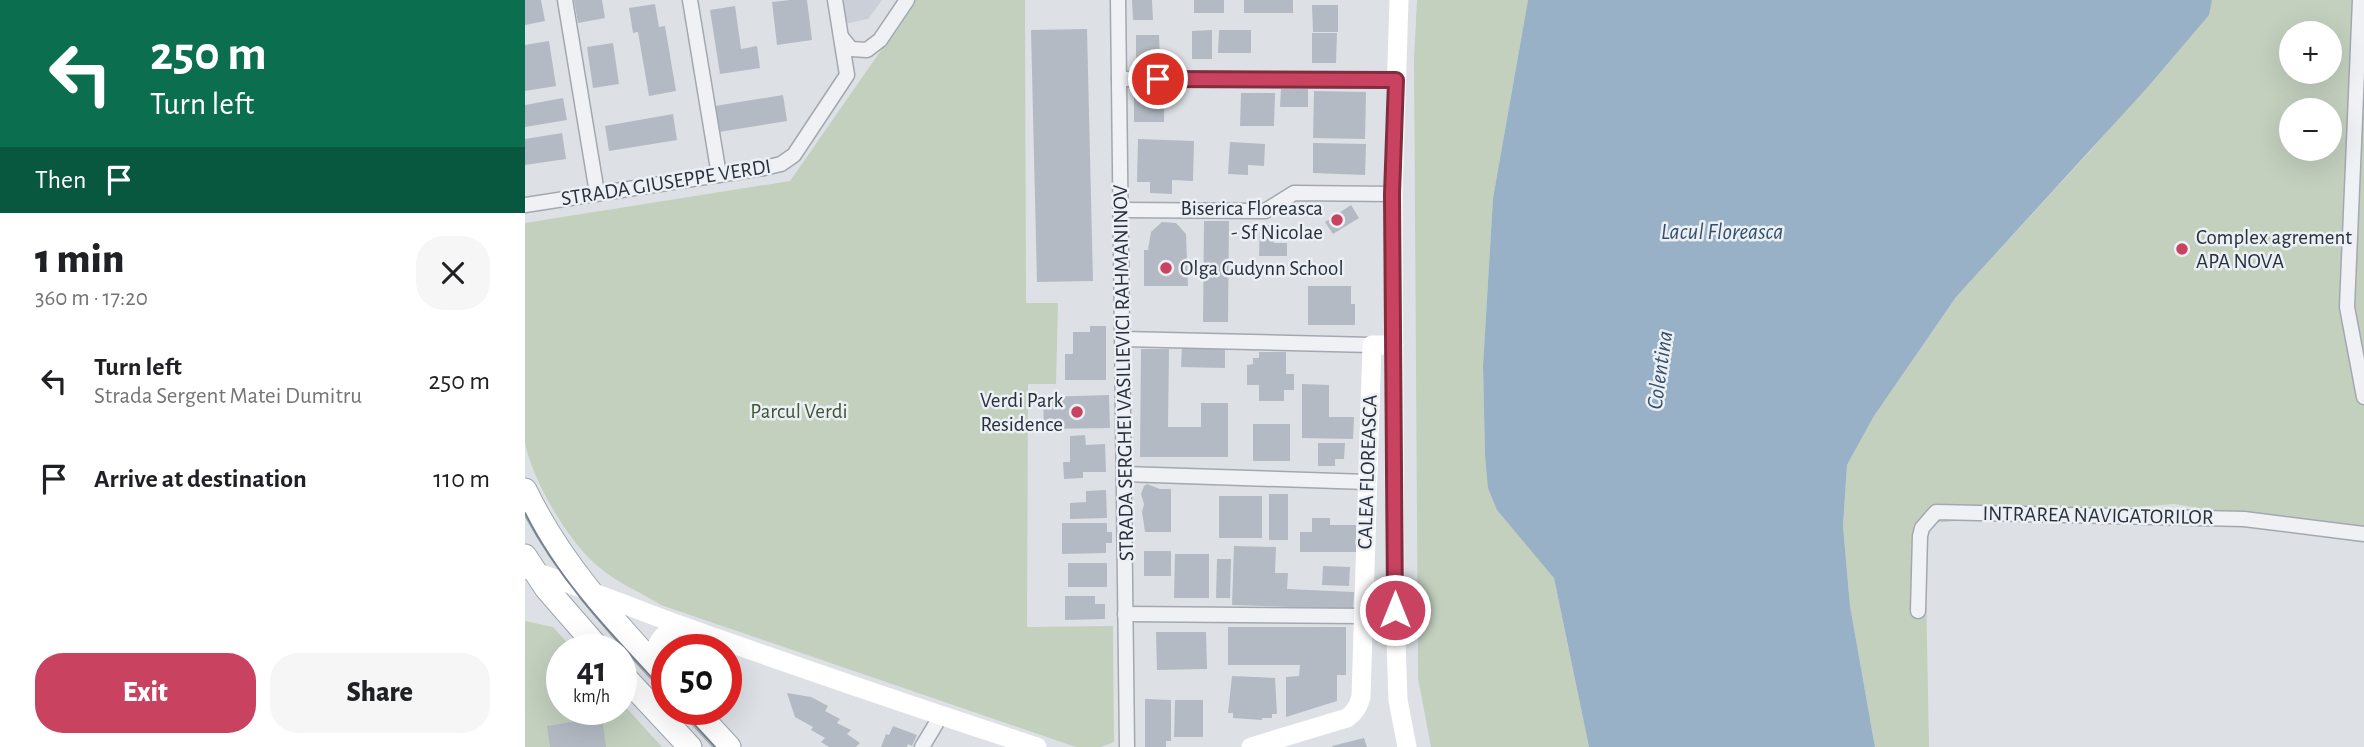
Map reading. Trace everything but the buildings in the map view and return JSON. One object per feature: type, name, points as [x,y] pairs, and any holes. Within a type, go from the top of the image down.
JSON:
[{"type":"main road","points":[[525,490],[548,536],[587,589],[651,661]]},
{"type":"main road","points":[[528,565],[585,634]]},
{"type":"main road","points":[[637,690],[689,747]]},
{"type":"main road","points":[[709,725],[729,747]]},
{"type":"street","points":[[565,0],[597,193]]},
{"type":"street","points":[[690,0],[719,175]]},
{"type":"street","points":[[835,0],[842,38],[851,49],[867,50],[880,40],[907,0]]},
{"type":"street","name":"STRADA SERGHEI VASILIEVICI RAHMANINOV","points":[[1118,0],[1127,747]]},
{"type":"street","name":"CALEA FLOREASCA","points":[[1399,0],[1392,194],[1397,673],[1398,700],[1408,747]]},
{"type":"street","points":[[2360,0],[2347,307],[2364,397]]},
{"type":"street","name":"STRADA GIUSEPPE VERDI","points":[[525,205],[764,168],[787,160],[794,155],[847,75],[842,38]]},
{"type":"street","points":[[1119,79],[1396,80]]},
{"type":"street","points":[[1121,210],[1265,211],[1294,193],[1392,194]]},
{"type":"street","points":[[1123,339],[1371,355],[1394,350]]},
{"type":"street","name":"CALEA FLOREASCA","points":[[1251,747],[1347,718],[1359,705],[1371,355]]},
{"type":"street","points":[[1123,474],[1367,482]]},
{"type":"street","name":"INTRAREA NAVIGATORILOR","points":[[1919,611],[1920,536],[1922,528],[1936,512],[2244,519],[2364,534]]},
{"type":"street","points":[[528,565],[679,625],[1030,746]]},
{"type":"street","points":[[1125,614],[1363,616]]},
{"type":"street","points":[[667,634],[679,625]]},
{"type":"street","points":[[922,747],[940,717]]},
{"type":"shaded area","points":[[835,0],[882,0],[868,19],[839,25]]},
{"type":"green space","name":"Parcul Verdi","points":[[916,0],[1025,0],[1026,303],[1058,303],[1056,384],[1028,384],[1027,627],[1113,626],[1114,742],[1101,747],[1076,747],[661,605],[622,583],[588,558],[565,528],[544,493],[525,443],[525,223],[790,181]]},
{"type":"green space","points":[[1417,0],[1528,0],[1493,198],[1483,366],[1485,455],[1554,578],[1589,747],[1431,747],[1418,678],[1414,59]]},
{"type":"green space","name":"Complex agrement APA NOVA","points":[[2212,0],[2364,0],[2364,534],[2174,504],[1931,523],[1925,532],[1929,747],[1875,747],[1850,606],[1843,526],[1847,465],[1874,416],[1956,297],[2091,150],[2208,15]]},
{"type":"green space","points":[[525,621],[553,627],[559,634],[546,634],[546,725],[637,725],[637,720],[662,747],[525,747]]},
{"type":"water","name":"Lacul Floreasca","points":[[1528,0],[2212,0],[2209,15],[2146,89],[1956,297],[1874,416],[1847,465],[1843,526],[1850,606],[1875,747],[1589,747],[1554,578],[1497,510],[1488,488],[1485,455],[1483,366],[1493,198]]},
{"type":"tram line","points":[[525,513],[571,586],[651,677]]},
{"type":"tram line","points":[[695,725],[715,747]]},
{"type":"place","name":"Biserica Floreasca - Sf Nicolae","points":[[1337,220]]},
{"type":"place","name":"Complex agrement APA NOVA","points":[[2182,249]]},
{"type":"place","name":"Olga Gudynn School","points":[[1166,268]]},
{"type":"place","name":"Verdi Park Residence","points":[[1077,412]]},
{"type":"route","points":[[1158,79],[1396,80],[1392,194],[1395,610]]},
{"type":"water label","name":"Colentina","points":[[1659,370]]}]
